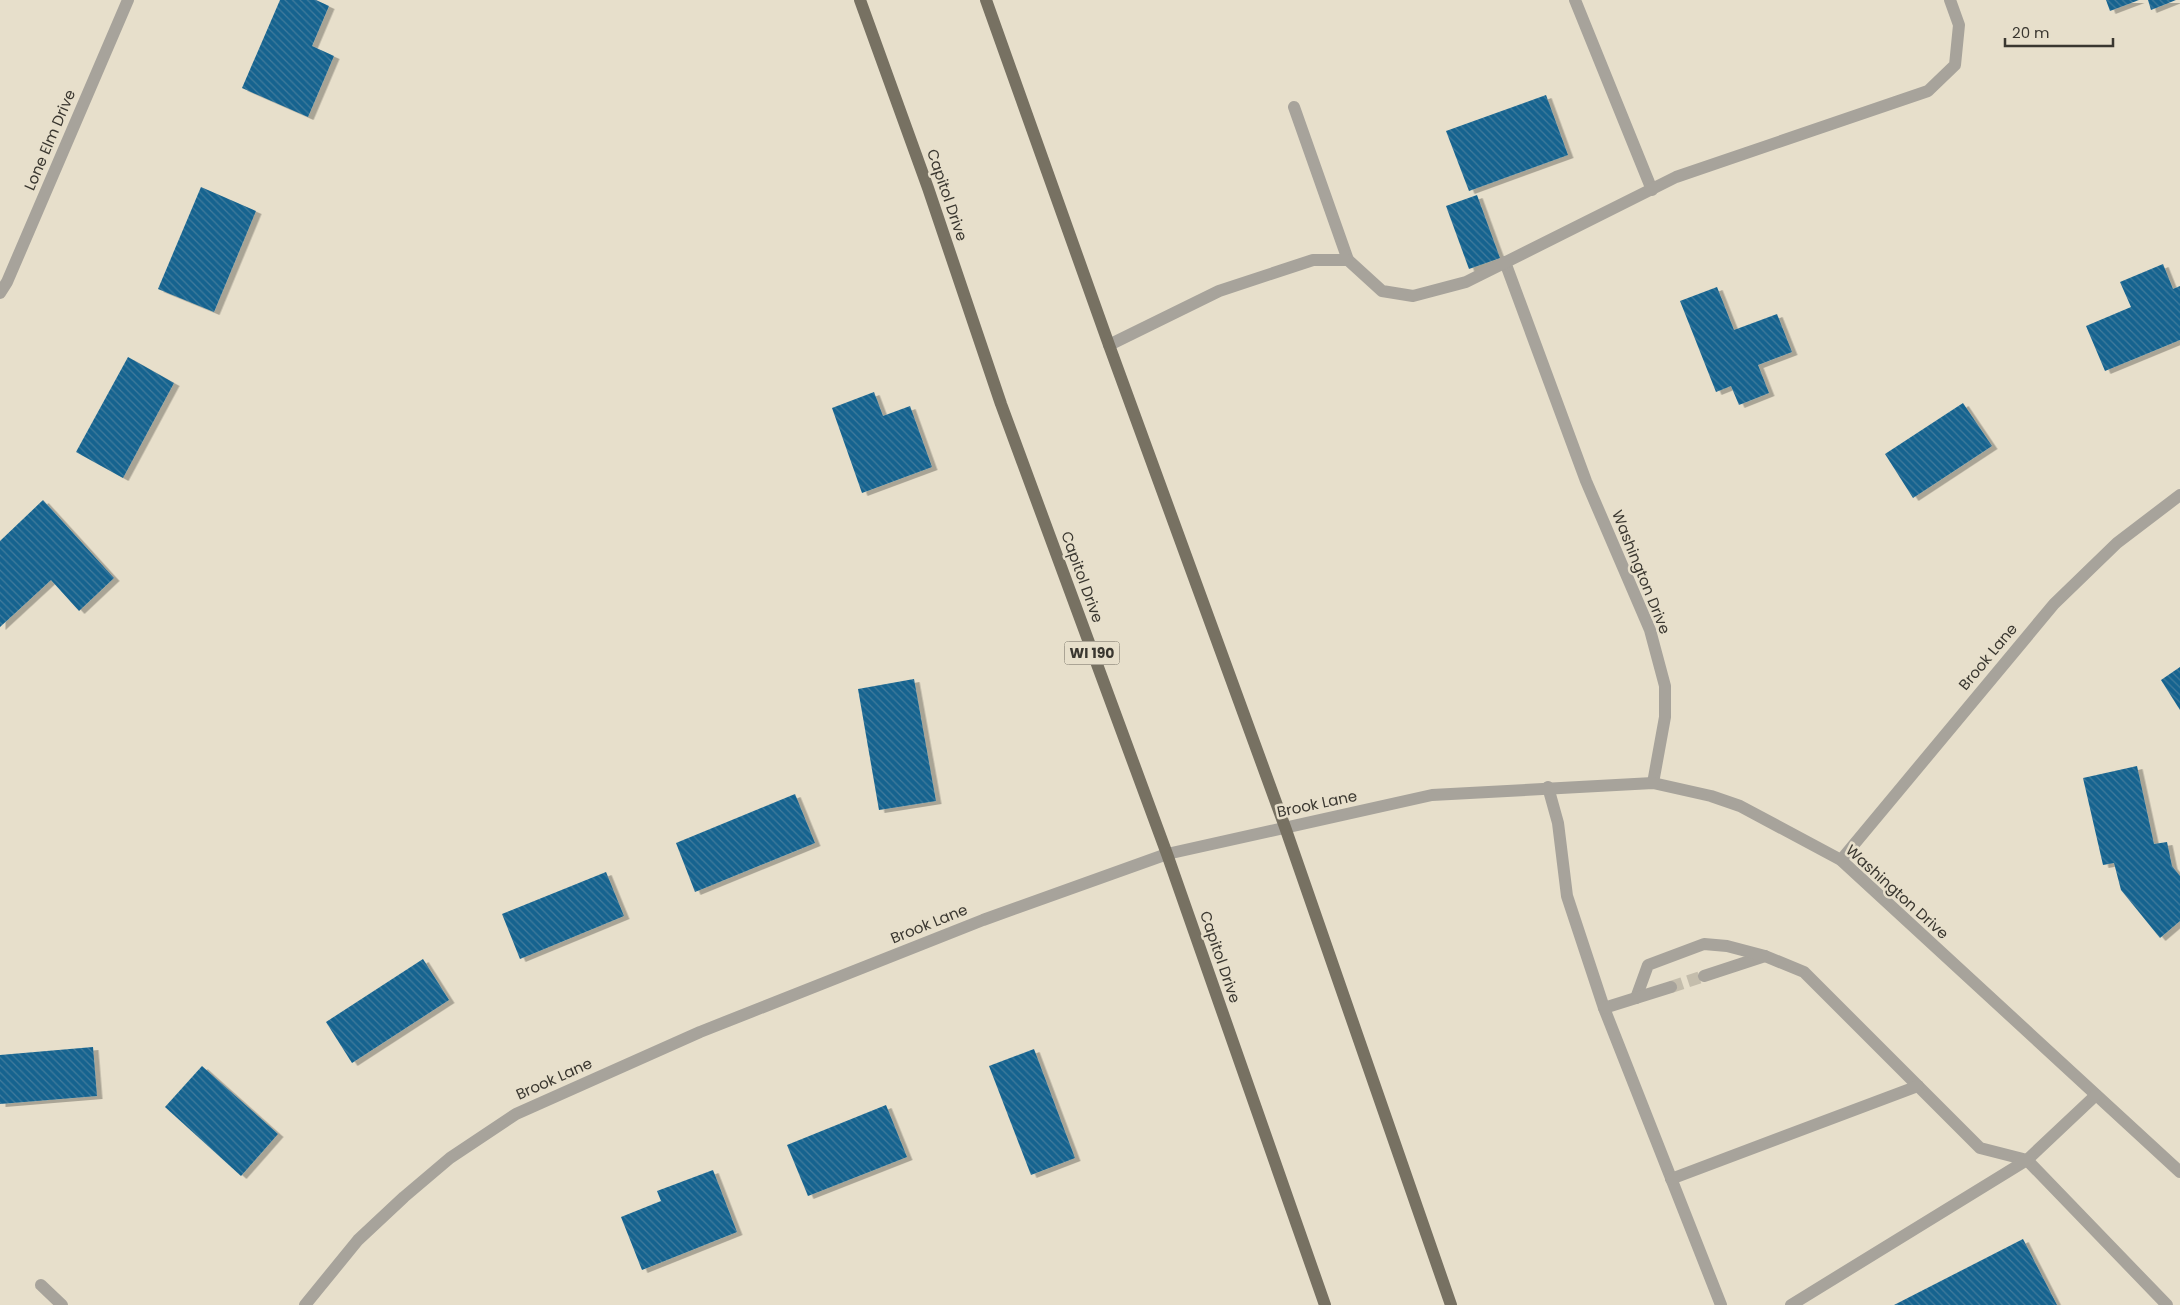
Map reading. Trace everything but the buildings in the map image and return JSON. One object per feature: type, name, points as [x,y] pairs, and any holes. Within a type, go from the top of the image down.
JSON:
[{"type":"main road","name":"Capitol Drive","points":[[860,0],[928,188],[1001,404],[1167,854],[1325,1305]]},
{"type":"main road","points":[[986,0],[1108,345],[1285,827],[1451,1305]]},
{"type":"street","name":"Lone Elm Drive","points":[[0,293],[11,273],[128,0]]},
{"type":"street","points":[[1575,0],[1652,190]]},
{"type":"street","points":[[1294,107],[1348,260],[1382,291],[1412,296],[1466,282],[1676,178],[1928,91],[1955,65],[1960,25],[1950,0]]},
{"type":"street","points":[[1108,345],[1219,291],[1313,260],[1348,260]]},
{"type":"street","name":"Washington Drive","points":[[1505,262],[1586,481],[1650,630],[1665,686],[1665,717],[1653,783],[1711,796],[1740,806],[1841,860],[2180,1172]]},
{"type":"street","name":"Brook Lane","points":[[1841,860],[2054,604],[2117,543],[2180,495]]},
{"type":"street","name":"Brook Lane","points":[[305,1305],[358,1240],[404,1198],[450,1158],[516,1114],[700,1032],[983,920],[1167,854],[1432,795],[1653,783]]},
{"type":"street","points":[[1548,788],[1558,823],[1567,896],[1604,1008],[1721,1305]]},
{"type":"street","points":[[1636,998],[1648,966],[1704,944],[1727,946],[1765,956],[1804,972],[1980,1148],[2027,1160],[2167,1305]]},
{"type":"street","points":[[1704,976],[1765,956]]},
{"type":"street","points":[[1604,1008],[1671,988]]},
{"type":"street","points":[[1671,1179],[1918,1086]]},
{"type":"street","points":[[1791,1305],[2027,1160],[2096,1095]]},
{"type":"street","points":[[41,1285],[62,1305]]},
{"type":"tunnel","points":[[1671,987],[1704,976]]}]
